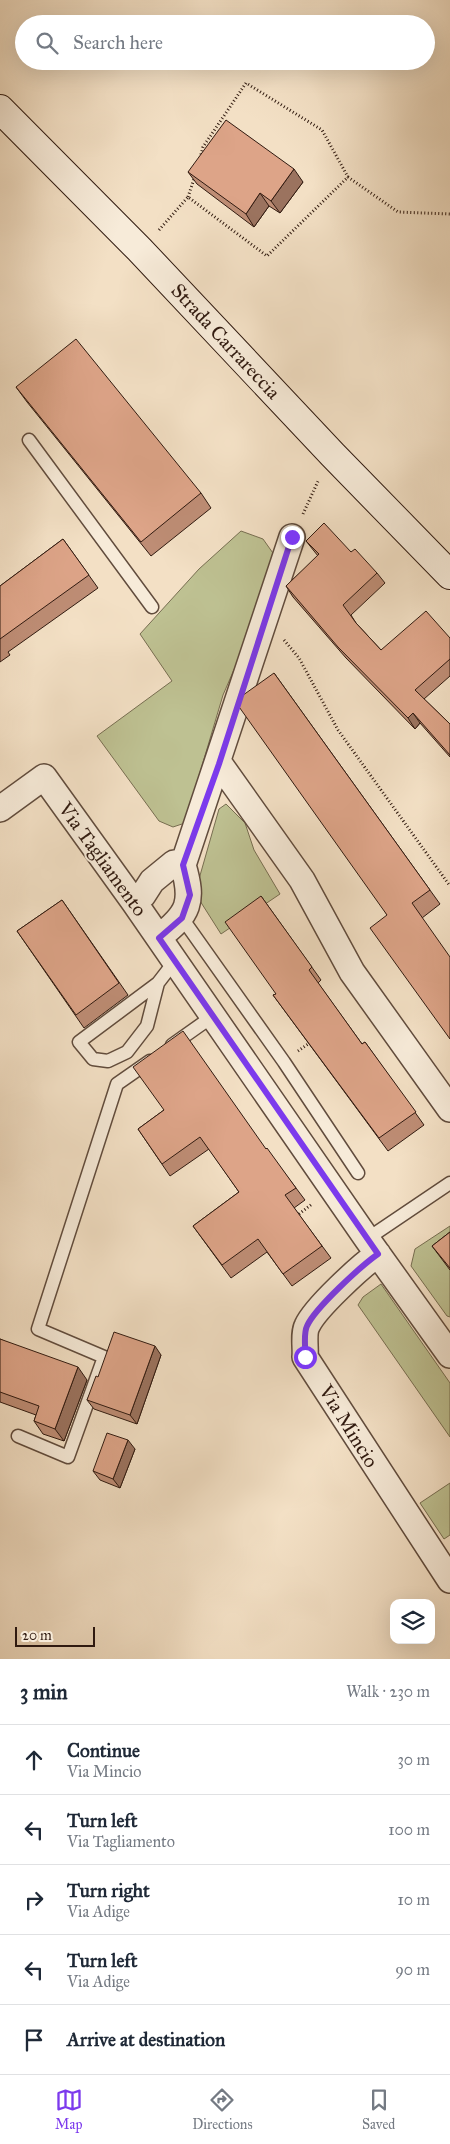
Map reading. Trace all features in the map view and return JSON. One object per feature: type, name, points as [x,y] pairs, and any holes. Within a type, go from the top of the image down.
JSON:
[{"type":"main road","name":"Strada Carrareccia","points":[[0,109],[139,249],[333,455],[450,575]]},
{"type":"street","points":[[159,938],[182,918],[190,895],[183,865],[219,764],[292,537]]},
{"type":"street","points":[[219,764],[302,880],[352,972],[450,1109]]},
{"type":"street","name":"Via Tagliamento","points":[[0,809],[44,777],[134,902],[372,1247],[450,1355]]},
{"type":"street","points":[[134,902],[142,895],[152,881],[174,863],[183,865]]},
{"type":"street","name":"Via Mincio","points":[[372,1247],[368,1261],[316,1312],[306,1327],[305,1357],[447,1568]]},
{"type":"lane","points":[[29,440],[152,607]]},
{"type":"lane","points":[[182,918],[284,1062],[358,1173]]},
{"type":"lane","points":[[158,983],[147,1026],[127,1052],[108,1062],[93,1059],[79,1042],[158,983],[175,961]]},
{"type":"lane","points":[[18,1436],[68,1457],[104,1357],[38,1329],[117,1084],[213,1016]]},
{"type":"lane","points":[[372,1247],[450,1184]]},
{"type":"path","points":[[198,164],[203,147],[246,83],[322,130],[348,177],[398,212],[450,214]]},
{"type":"path","points":[[139,249],[164,226],[188,197],[196,172]]},
{"type":"path","points":[[188,197],[267,256],[348,177]]},
{"type":"path","points":[[292,537],[322,473]]},
{"type":"path","points":[[263,624],[278,634],[299,658],[338,730],[450,886]]},
{"type":"green space","points":[[241,531],[263,539],[275,556],[256,619],[223,695],[185,823],[173,827],[159,821],[97,736],[172,681],[140,634],[199,569]]},
{"type":"green space","points":[[226,804],[245,823],[254,850],[280,894],[221,934],[195,893],[219,809]]},
{"type":"green space","points":[[450,1226],[450,1317],[447,1316],[411,1266],[415,1249]]},
{"type":"green space","points":[[381,1284],[450,1383],[450,1437],[358,1305],[363,1297]]},
{"type":"green space","points":[[450,1483],[450,1535],[444,1539],[420,1503]]},
{"type":"building","points":[[226,120],[294,169],[271,201],[260,193],[246,214],[188,172]]},
{"type":"building","points":[[76,339],[201,493],[141,542],[16,387]]},
{"type":"building","points":[[324,523],[351,552],[355,549],[377,573],[343,605],[356,623],[381,650],[426,611],[450,638],[450,659],[415,690],[450,724],[450,755],[413,713],[408,718],[338,647],[286,586],[319,554],[306,541]]},
{"type":"building","points":[[63,539],[89,575],[0,639],[0,586]]},
{"type":"building","points":[[274,673],[430,890],[412,903],[450,957],[450,1039],[370,928],[387,915],[237,704],[239,698]]},
{"type":"building","points":[[261,896],[312,967],[309,970],[362,1044],[365,1042],[416,1112],[379,1138],[273,995],[276,994],[225,922]]},
{"type":"building","points":[[62,900],[119,983],[76,1015],[17,931]]},
{"type":"building","points":[[183,1031],[266,1149],[296,1188],[285,1195],[322,1246],[283,1274],[258,1239],[222,1265],[193,1226],[239,1192],[200,1137],[162,1164],[138,1129],[164,1110],[133,1067]]},
{"type":"building","points":[[450,1232],[450,1268],[432,1246]]},
{"type":"building","points":[[114,1332],[155,1346],[130,1415],[87,1400],[96,1376],[98,1377]]},
{"type":"building","points":[[0,1339],[78,1367],[55,1429],[34,1421],[39,1406],[0,1392]]},
{"type":"building","points":[[107,1433],[128,1440],[113,1479],[93,1471]]},
{"type":"route","points":[[292,537],[219,764],[183,865],[190,895],[182,918],[159,938],[378,1254],[368,1261],[316,1312],[306,1327],[305,1357]]}]
